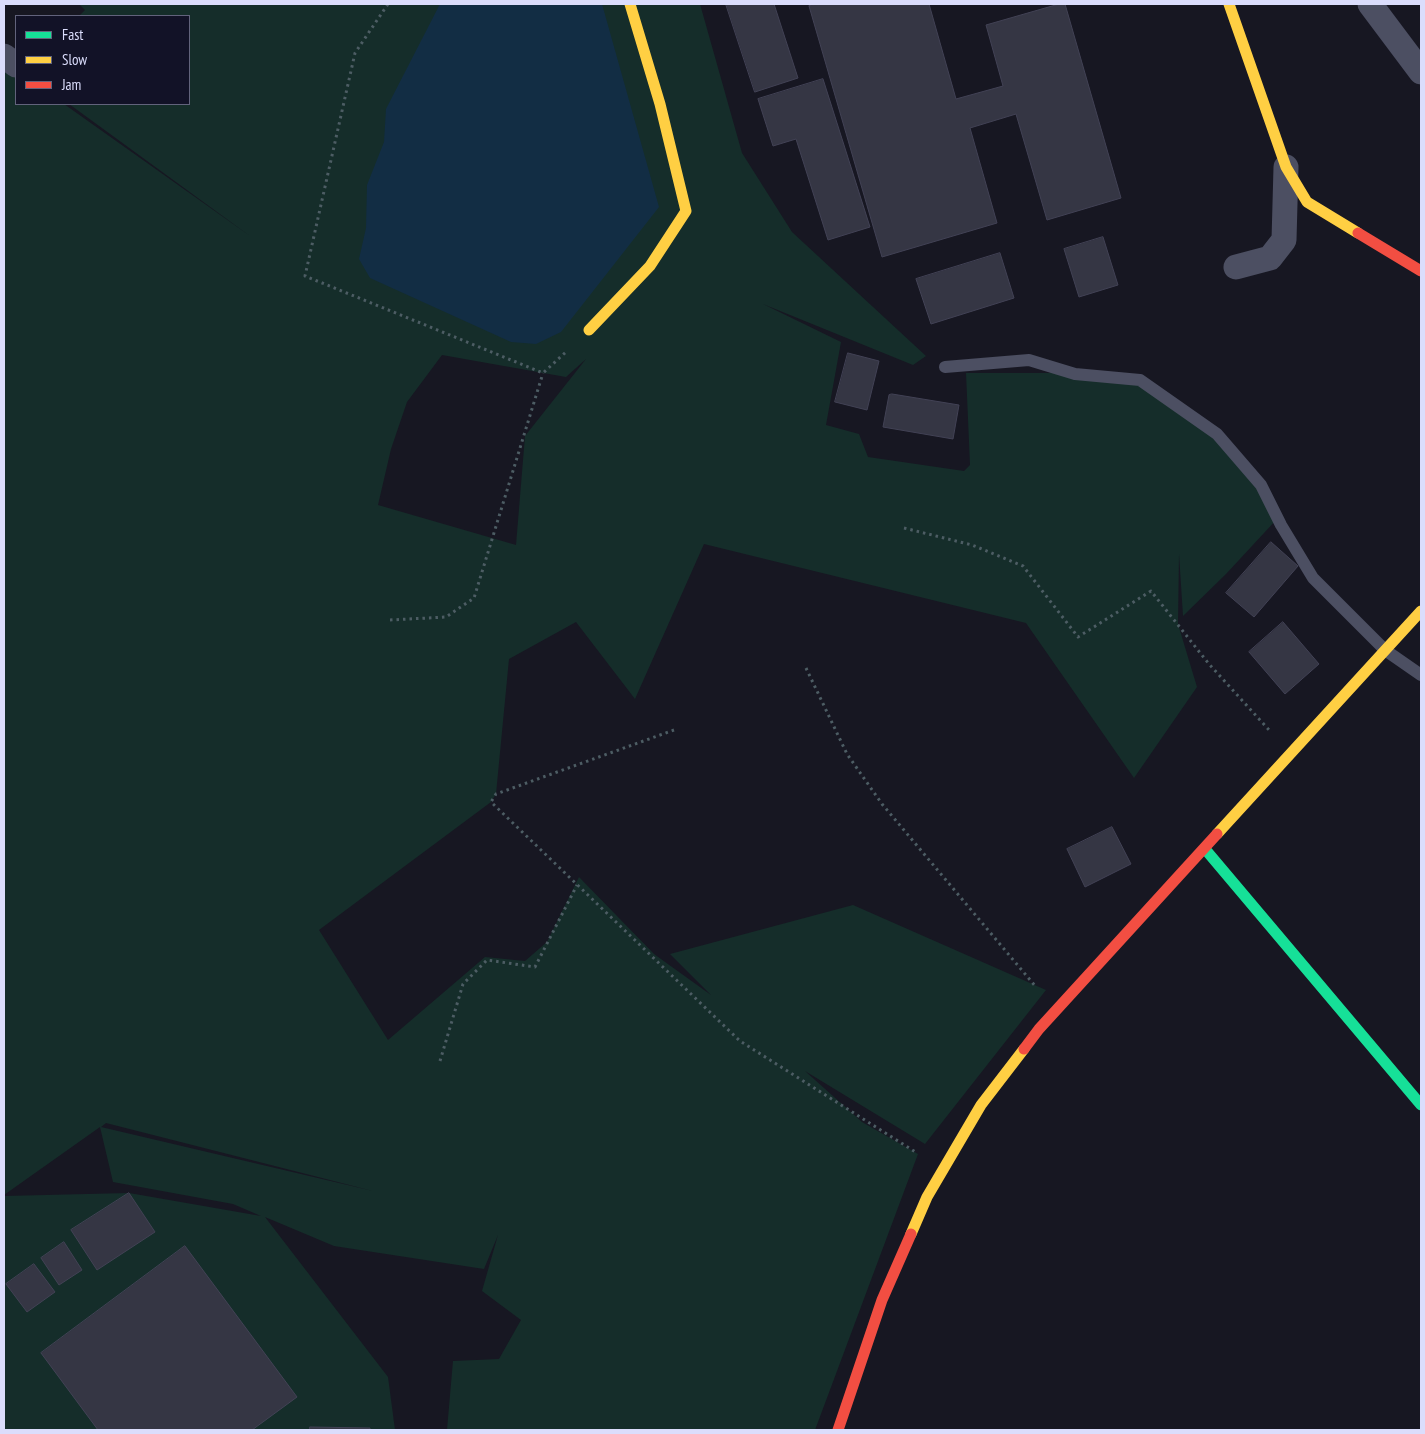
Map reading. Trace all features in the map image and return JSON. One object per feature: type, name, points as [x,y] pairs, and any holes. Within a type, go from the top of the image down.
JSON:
[{"type":"street","points":[[589,330],[650,266],[686,210],[660,104],[630,4]]},
{"type":"street","points":[[1229,4],[1286,168],[1307,202],[1421,272]]},
{"type":"street","points":[[1370,4],[1421,72]]},
{"type":"street","points":[[4,56],[15,64]]},
{"type":"street","points":[[1236,267],[1270,258],[1284,240],[1286,168]]},
{"type":"street","points":[[838,1430],[882,1300],[927,1197],[980,1105],[1039,1029],[1421,611]]},
{"type":"street","points":[[1205,849],[1421,1105]]},
{"type":"lane","points":[[945,367],[1029,360],[1075,374],[1140,380],[1217,434],[1261,486],[1281,526],[1313,578],[1385,650],[1421,675]]},
{"type":"path","points":[[388,4],[356,53],[305,276],[543,373]]},
{"type":"path","points":[[390,620],[446,617],[474,598],[543,373],[589,330]]},
{"type":"path","points":[[904,528],[972,544],[1022,566],[1078,637],[1151,591],[1209,664],[1291,755]]},
{"type":"path","points":[[806,668],[847,754],[882,804],[1056,1010]]},
{"type":"path","points":[[674,730],[496,794],[491,802],[740,1041],[943,1169]]},
{"type":"path","points":[[440,1061],[463,984],[488,960],[535,967],[577,885]]},
{"type":"green space","points":[[79,4],[700,4],[742,153],[792,232],[926,356],[913,365],[763,304],[841,342],[826,425],[859,434],[868,457],[964,471],[970,465],[966,373],[1067,373],[1140,380],[1217,434],[1261,485],[1277,519],[1226,574],[1183,616],[1179,554],[1178,624],[1197,687],[1134,778],[1026,623],[704,544],[635,699],[576,622],[509,659],[496,794],[491,802],[319,930],[388,1040],[485,957],[525,961],[547,942],[579,877],[654,954],[711,995],[670,954],[853,905],[1046,990],[925,1144],[805,1071],[862,1122],[918,1154],[815,1430],[447,1430],[453,1361],[499,1359],[521,1320],[482,1291],[498,1235],[484,1269],[334,1246],[265,1217],[388,1377],[395,1430],[4,1430],[4,1196],[129,1193],[261,1216],[233,1204],[113,1182],[100,1127],[4,1195],[4,57],[15,69],[15,105],[65,105],[250,236],[70,105],[190,105],[190,15],[80,15],[85,10]],"holes":[[[442,355],[566,377],[586,359],[525,436],[516,545],[378,505],[391,449],[407,402]],[[106,1123],[373,1191],[101,1127]]]},
{"type":"water","points":[[440,4],[602,4],[659,207],[561,332],[536,344],[511,342],[370,278],[359,259],[366,228],[367,185],[384,142],[386,109]]},
{"type":"building","points":[[726,4],[774,4],[798,78],[755,92]]},
{"type":"building","points":[[817,4],[929,4],[956,99],[1003,86],[986,25],[1059,4],[1065,4],[1121,198],[1047,220],[1016,114],[970,128],[997,223],[882,257],[809,6]]},
{"type":"building","points":[[823,79],[870,227],[828,240],[796,139],[773,146],[758,99]]},
{"type":"building","points":[[1103,237],[1118,285],[1079,297],[1064,249]]},
{"type":"building","points":[[1000,253],[1014,298],[931,324],[916,279]]},
{"type":"building","points":[[848,353],[879,361],[867,410],[835,402]]},
{"type":"building","points":[[889,395],[959,405],[953,439],[883,427]]},
{"type":"building","points":[[1271,542],[1298,566],[1254,617],[1226,593]]},
{"type":"building","points":[[1283,622],[1319,664],[1285,694],[1249,652]]},
{"type":"building","points":[[1112,827],[1131,864],[1085,887],[1067,849]]},
{"type":"building","points":[[129,1193],[155,1232],[97,1270],[71,1230]]},
{"type":"building","points":[[64,1242],[82,1270],[59,1285],[41,1258]]},
{"type":"building","points":[[185,1246],[297,1397],[252,1430],[98,1430],[41,1353]]},
{"type":"building","points":[[34,1264],[55,1292],[27,1312],[6,1284]]},
{"type":"building","points":[[310,1427],[370,1428],[370,1430],[310,1430]]},
{"type":"traffic: fast","points":[[1205,849],[1421,1105]]},
{"type":"traffic: slow","points":[[589,330],[650,266],[686,211],[660,104],[630,4]]},
{"type":"traffic: slow","points":[[1229,4],[1286,167],[1307,202],[1358,233]]},
{"type":"traffic: slow","points":[[1217,834],[1421,611]]},
{"type":"traffic: slow","points":[[911,1234],[927,1197],[981,1105],[1024,1049]]},
{"type":"traffic: jam","points":[[1358,233],[1421,271]]},
{"type":"traffic: jam","points":[[1024,1049],[1039,1029],[1217,834]]},
{"type":"traffic: jam","points":[[838,1430],[882,1300],[911,1234]]}]
